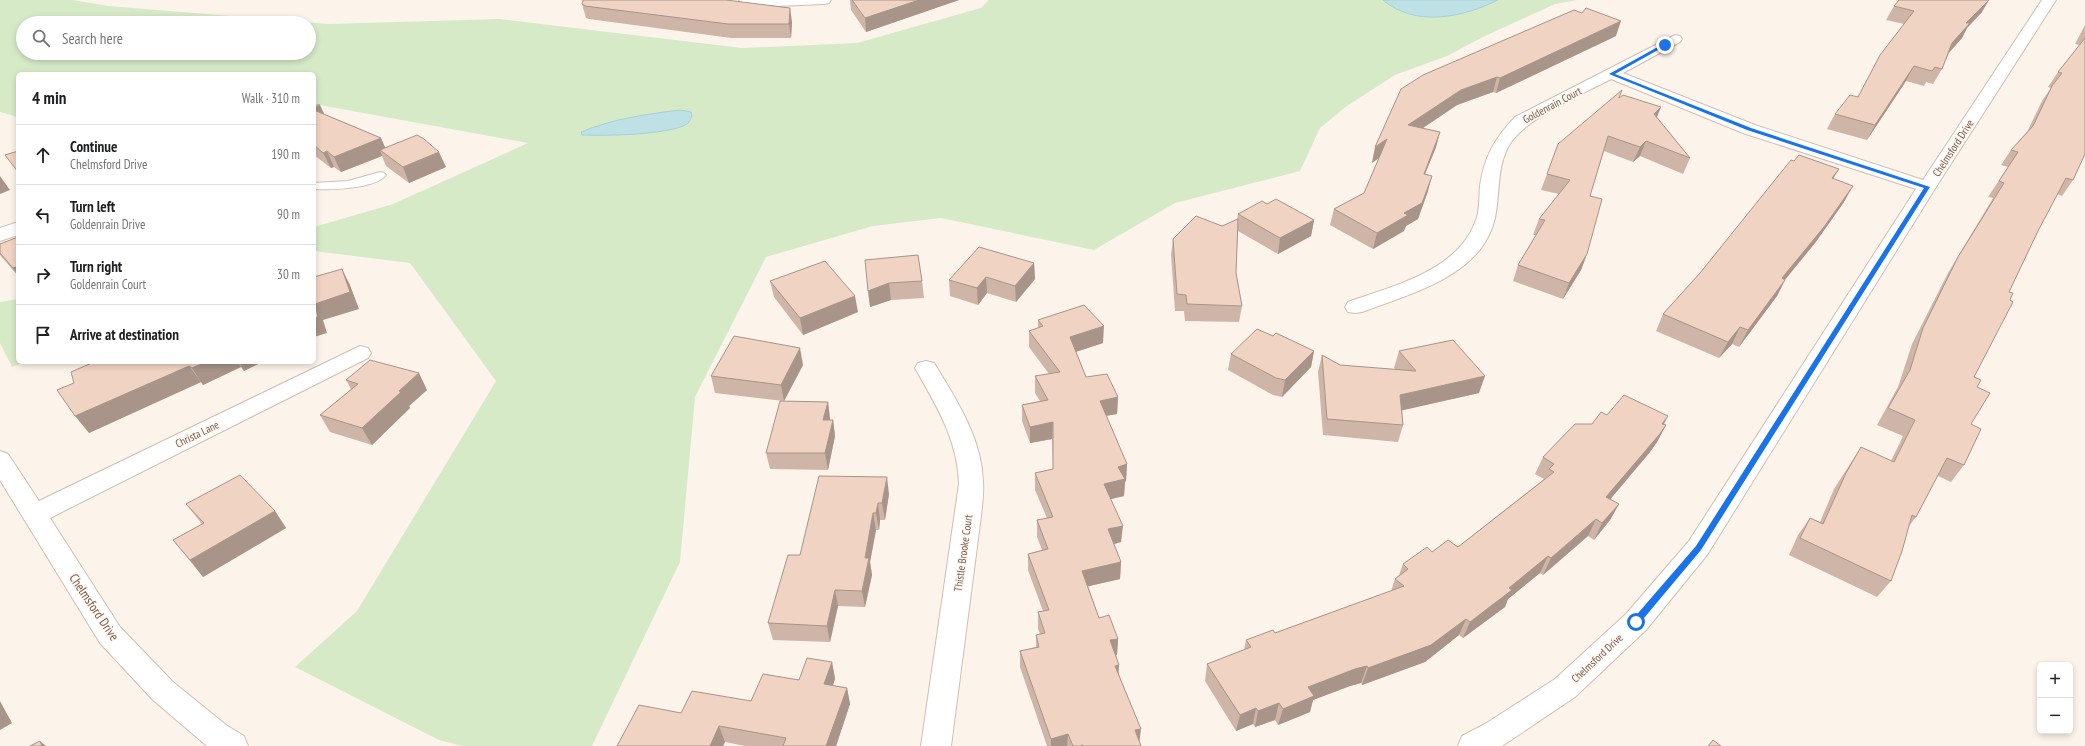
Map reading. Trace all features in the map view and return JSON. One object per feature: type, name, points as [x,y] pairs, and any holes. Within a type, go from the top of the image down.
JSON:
[{"type":"street","points":[[746,0],[778,2],[824,0]]},
{"type":"street","name":"Chelmsford Drive","points":[[1491,742],[1565,688],[1636,622],[1698,548],[1927,187],[2049,0]]},
{"type":"street","name":"Goldenrain Court","points":[[1355,307],[1442,273],[1464,257],[1478,239],[1486,217],[1491,172],[1495,155],[1503,139],[1521,121],[1612,74],[1675,39]]},
{"type":"street","points":[[1612,74],[1749,129],[1927,187]]},
{"type":"street","points":[[0,235],[16,229]]},
{"type":"street","name":"Christa Lane","points":[[33,515],[360,353]]},
{"type":"street","name":"Thistle Brooke Court","points":[[926,368],[960,428],[968,452],[971,479],[968,516],[936,746]]},
{"type":"street","name":"Chelmsford Drive","points":[[0,460],[33,515],[110,635],[163,691],[216,735],[233,746]]},
{"type":"lane","points":[[316,186],[347,185],[369,180],[380,175]]},
{"type":"green space","points":[[0,0],[73,0],[108,6],[231,16],[16,16],[16,60],[316,60],[316,23],[329,24],[499,19],[742,48],[857,43],[981,8],[989,0],[1578,0],[1555,4],[1483,37],[1447,56],[1395,75],[1347,106],[1320,128],[1300,171],[1175,203],[1094,250],[941,218],[873,226],[766,257],[695,397],[680,562],[592,746],[462,746],[439,740],[295,667],[357,611],[496,381],[410,263],[316,251],[316,226],[393,204],[528,143],[316,104],[316,72],[16,72],[16,116],[0,112]]},
{"type":"green space","points":[[16,299],[16,364],[20,364],[12,367],[0,343],[0,302]]},
{"type":"water","points":[[1383,0],[1498,0],[1485,6],[1455,15],[1425,17],[1396,9]]},
{"type":"water","points":[[680,110],[691,112],[692,116],[687,124],[678,128],[652,133],[636,134],[582,135],[581,132],[617,120]]},
{"type":"building","points":[[583,0],[726,0],[790,8],[789,24],[728,24],[585,6],[582,4]]},
{"type":"building","points":[[852,0],[919,0],[865,18]]},
{"type":"building","points":[[1899,0],[1989,0],[1966,23],[1970,23],[1952,43],[1942,69],[1935,67],[1932,71],[1914,66],[1875,125],[1835,114],[1850,95],[1858,97],[1880,55],[1914,11],[1894,6]]},
{"type":"building","points":[[1586,8],[1621,21],[1500,78],[1497,77],[1461,90],[1408,125],[1440,132],[1424,174],[1432,176],[1422,203],[1404,213],[1408,215],[1377,233],[1334,209],[1364,193],[1387,139],[1375,147],[1401,89],[1423,75],[1574,10],[1582,13]]},
{"type":"building","points":[[2085,38],[2085,154],[2073,180],[2066,178],[2038,231],[2009,292],[2013,293],[2010,300],[2013,302],[1974,377],[1981,380],[1977,387],[1990,393],[1971,424],[1981,429],[1964,465],[1947,458],[1916,517],[1912,515],[1902,551],[1891,581],[1800,538],[1810,518],[1823,524],[1846,473],[1861,447],[1894,462],[1915,420],[1888,408],[1910,370],[1923,328],[1958,257],[2004,183],[1999,181],[2018,152],[2011,150],[2033,126],[2052,86],[2062,73],[2058,72]]},
{"type":"building","points":[[1622,90],[1619,98],[1623,95],[1661,107],[1654,114],[1690,158],[1646,141],[1640,147],[1608,136],[1590,196],[1602,199],[1587,254],[1569,283],[1518,265],[1545,220],[1539,219],[1570,180],[1547,174],[1558,144]]},
{"type":"building","points":[[316,111],[381,138],[334,157],[327,151],[323,153],[316,147]]},
{"type":"building","points":[[417,135],[439,152],[403,167],[380,150]]},
{"type":"building","points":[[16,152],[16,169],[5,155]]},
{"type":"building","points":[[1799,155],[1839,169],[1832,178],[1853,186],[1824,227],[1782,278],[1785,280],[1748,330],[1740,327],[1728,342],[1663,314],[1700,273],[1791,160],[1794,161]]},
{"type":"building","points":[[1276,199],[1314,220],[1280,238],[1238,214],[1262,201],[1267,204]]},
{"type":"building","points":[[1196,216],[1222,226],[1238,219],[1236,273],[1242,306],[1187,304],[1186,295],[1177,294],[1173,239]]},
{"type":"building","points":[[16,238],[16,267],[13,268],[0,253],[0,244]]},
{"type":"building","points":[[979,247],[1034,263],[1015,286],[986,277],[977,288],[949,280]]},
{"type":"building","points":[[918,255],[922,281],[889,283],[868,291],[865,260]]},
{"type":"building","points":[[825,261],[855,296],[800,318],[770,281]]},
{"type":"building","points":[[342,269],[350,292],[316,304],[316,276]]},
{"type":"building","points":[[1084,305],[1104,326],[1070,337],[1086,377],[1107,374],[1118,397],[1100,401],[1127,464],[1118,467],[1125,479],[1104,484],[1123,526],[1108,529],[1121,562],[1082,571],[1099,618],[1109,615],[1118,639],[1110,640],[1119,665],[1115,666],[1141,729],[1135,730],[1141,746],[1073,746],[1068,734],[1051,739],[1020,651],[1039,647],[1036,635],[1045,633],[1038,612],[1049,610],[1028,554],[1048,549],[1037,520],[1053,517],[1035,473],[1053,469],[1053,422],[1030,427],[1022,405],[1048,400],[1035,376],[1060,372],[1029,331],[1043,326],[1038,320]]},
{"type":"building","points":[[1257,329],[1273,336],[1276,333],[1314,351],[1285,380],[1276,378],[1231,354]]},
{"type":"building","points":[[734,336],[800,348],[781,385],[711,376]]},
{"type":"building","points":[[1453,340],[1485,376],[1400,395],[1403,425],[1327,419],[1322,355],[1340,365],[1416,371],[1399,351]]},
{"type":"building","points":[[370,360],[419,373],[362,428],[320,415],[358,384],[346,380]]},
{"type":"building","points":[[89,364],[201,364],[192,368],[189,366],[75,416],[57,390],[74,383],[71,372]]},
{"type":"building","points":[[1624,395],[1668,416],[1662,424],[1666,425],[1659,435],[1606,497],[1619,504],[1602,523],[1596,519],[1551,558],[1548,556],[1509,588],[1512,590],[1470,622],[1466,619],[1431,645],[1368,668],[1367,666],[1355,669],[1308,687],[1314,696],[1283,709],[1279,703],[1258,711],[1256,708],[1240,715],[1207,664],[1251,647],[1246,640],[1273,630],[1275,633],[1404,586],[1395,579],[1408,569],[1403,564],[1427,547],[1432,552],[1448,540],[1458,547],[1554,472],[1549,469],[1554,464],[1543,457],[1575,424],[1592,424],[1601,412],[1607,415]]},
{"type":"building","points":[[780,401],[828,402],[823,420],[833,420],[825,453],[766,453]]},
{"type":"building","points":[[240,475],[275,511],[190,560],[173,540],[204,523],[186,504]]},
{"type":"building","points":[[819,476],[887,477],[882,503],[878,503],[876,513],[873,513],[865,558],[869,558],[862,591],[835,590],[827,626],[768,623],[788,555],[800,555]]},
{"type":"building","points":[[807,658],[832,662],[824,684],[847,688],[826,746],[783,746],[786,738],[719,726],[710,746],[617,746],[639,705],[681,713],[692,691],[751,701],[763,674],[799,680]]},
{"type":"building","points":[[1713,740],[1721,746],[1708,746]]},
{"type":"building","points":[[40,741],[42,746],[30,746]]},
{"type":"route","points":[[1636,622],[1698,548],[1927,187],[1821,154],[1749,129],[1683,104],[1612,74],[1665,45]]}]
